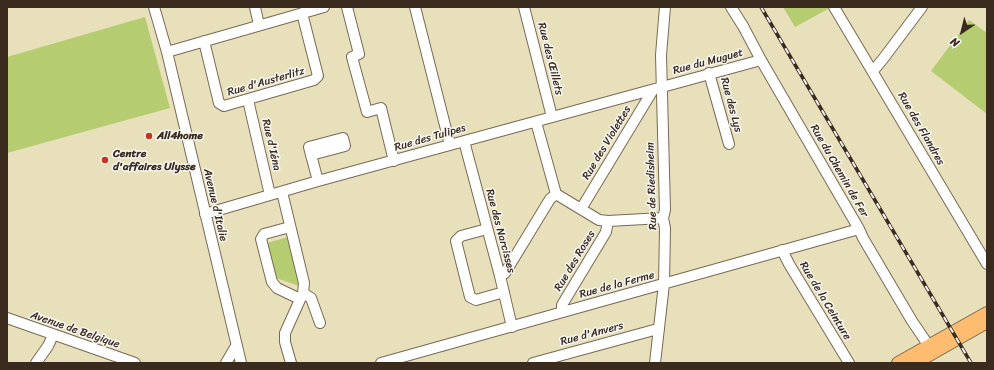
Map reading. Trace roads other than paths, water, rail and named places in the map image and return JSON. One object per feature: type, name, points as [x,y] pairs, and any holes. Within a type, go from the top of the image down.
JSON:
[{"type":"main road","points":[[915,363],[931,349],[987,313]]},
{"type":"main road","points":[[898,363],[987,322]]},
{"type":"street","name":"Avenue d'Italie","points":[[154,7],[241,363]]},
{"type":"street","points":[[255,7],[259,25]]},
{"type":"street","points":[[166,52],[324,7]]},
{"type":"street","points":[[347,7],[359,54],[352,57],[367,112],[381,108],[394,161]]},
{"type":"street","points":[[415,7],[450,146]]},
{"type":"street","name":"Rue des Œillets","points":[[524,7],[552,117]]},
{"type":"street","name":"Rue de Riedisheim","points":[[655,363],[664,284],[665,228],[663,218],[665,210],[662,106],[657,89],[665,7]]},
{"type":"street","name":"Rue du Chemin de Fer","points":[[731,7],[863,238],[912,321],[931,349]]},
{"type":"street","name":"Rue des Flandres","points":[[834,7],[873,70],[987,264]]},
{"type":"street","points":[[873,70],[922,7]]},
{"type":"street","name":"Rue d'Austerlitz","points":[[204,41],[219,104],[224,106],[248,100],[314,80],[318,76],[302,13]]},
{"type":"street","name":"Rue du Muguet","points":[[657,89],[709,73],[760,60]]},
{"type":"street","name":"Rue des Lys","points":[[709,73],[729,144]]},
{"type":"street","name":"Rue des Tulipes","points":[[205,214],[318,181],[657,89]]},
{"type":"street","name":"Rue des Violettes","points":[[581,209],[645,105],[657,89]]},
{"type":"street","points":[[635,95],[645,105],[662,106]]},
{"type":"street","name":"Rue d'Iéna","points":[[248,100],[270,195]]},
{"type":"street","points":[[536,122],[556,194],[599,220],[608,221],[663,218]]},
{"type":"street","name":"Rue des Narcisses","points":[[464,141],[512,327]]},
{"type":"street","points":[[311,155],[318,181]]},
{"type":"street","points":[[282,192],[304,283],[302,296],[286,333],[285,342],[291,363]]},
{"type":"street","points":[[500,276],[505,274],[550,199],[556,194]]},
{"type":"street","name":"Rue des Roses","points":[[562,312],[562,305],[606,232],[608,221]]},
{"type":"street","points":[[290,226],[264,234],[261,239],[272,282],[277,288],[311,298],[320,323]]},
{"type":"street","points":[[487,229],[461,236],[456,241],[468,290],[470,296],[476,300],[504,292]]},
{"type":"street","name":"Rue de la Ferme","points":[[381,363],[859,229]]},
{"type":"street","name":"Rue de la Ceinture","points":[[782,250],[849,363]]},
{"type":"street","name":"Avenue de Belgique","points":[[7,318],[135,363]]},
{"type":"street","name":"Rue d'Anvers","points":[[533,363],[654,330],[659,330]]},
{"type":"street","points":[[36,363],[48,346],[53,335]]},
{"type":"street","points":[[226,363],[236,346]]},
{"type":"railway","points":[[761,7],[971,363]]},
{"type":"place","name":"All4home","points":[[149,136]]},
{"type":"place","name":"Centre d'affaires Ulysse","points":[[105,160]]}]
